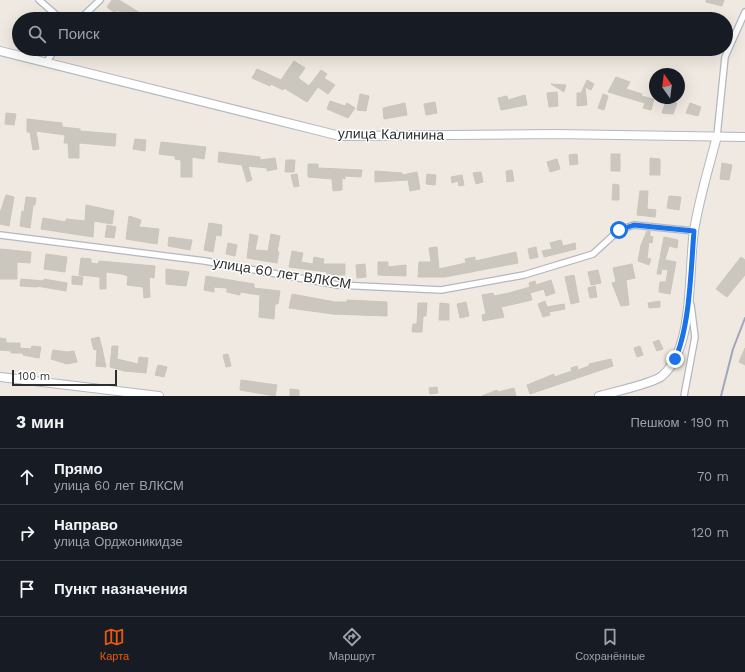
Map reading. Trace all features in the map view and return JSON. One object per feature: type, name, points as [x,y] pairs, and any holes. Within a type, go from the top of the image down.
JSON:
[{"type":"street","points":[[39,0],[53,12]]},
{"type":"street","points":[[87,12],[100,0]]},
{"type":"street","points":[[733,39],[744,15]]},
{"type":"street","name":"улица Калинина","points":[[0,51],[12,54]]},
{"type":"street","name":"улица Калинина","points":[[19,56],[340,136],[554,134],[745,137]]},
{"type":"street","points":[[46,63],[50,56]]},
{"type":"street","points":[[599,396],[661,377],[669,368],[680,347],[689,293],[694,231],[717,136],[725,56]]},
{"type":"street","name":"улица 60 лет ВЛКСМ","points":[[0,235],[206,261],[338,284],[441,290],[524,275],[593,254],[619,230],[634,225],[694,231]]},
{"type":"street","points":[[684,396],[695,337],[689,293]]},
{"type":"street","points":[[0,377],[159,396]]},
{"type":"building","points":[[112,0],[119,0],[139,12],[120,12],[117,10],[114,12],[107,7]]},
{"type":"building","points":[[706,0],[724,0],[722,6],[706,2]]},
{"type":"building","points":[[294,61],[305,68],[298,78],[309,86],[321,70],[327,74],[324,78],[335,85],[328,94],[318,87],[307,102],[284,88],[283,90],[271,84],[270,86],[252,78],[257,69],[281,80]]},
{"type":"building","points":[[616,77],[630,82],[626,89],[649,98],[649,104],[653,104],[651,110],[643,108],[645,103],[608,92]]},
{"type":"building","points":[[587,80],[594,84],[591,90],[585,87],[587,105],[577,106],[577,93],[581,93]]},
{"type":"building","points":[[551,84],[566,85],[564,92]]},
{"type":"building","points":[[557,92],[558,106],[549,107],[547,93]]},
{"type":"building","points":[[360,94],[369,96],[366,111],[357,110]]},
{"type":"building","points":[[603,94],[608,96],[604,110],[598,108]]},
{"type":"building","points":[[525,95],[527,105],[501,110],[498,98],[507,96],[508,100]]},
{"type":"building","points":[[330,101],[345,106],[347,103],[355,108],[348,118],[327,109]]},
{"type":"building","points":[[435,102],[437,113],[426,115],[424,104]]},
{"type":"building","points":[[405,103],[407,115],[384,119],[383,108]]},
{"type":"building","points":[[690,103],[701,107],[698,116],[686,113]]},
{"type":"building","points":[[665,104],[677,104],[673,114],[662,113]]},
{"type":"building","points":[[6,113],[16,114],[14,125],[5,124]]},
{"type":"building","points":[[27,119],[62,123],[62,127],[80,129],[80,131],[116,134],[115,146],[79,143],[79,158],[69,158],[68,143],[64,143],[65,135],[36,131],[39,149],[33,150],[30,132],[27,132]]},
{"type":"building","points":[[135,139],[146,140],[145,151],[133,149]]},
{"type":"building","points":[[161,142],[206,147],[204,159],[192,157],[192,177],[181,177],[181,160],[175,159],[175,156],[159,154]]},
{"type":"building","points":[[219,152],[260,157],[260,160],[275,158],[277,169],[267,171],[267,168],[248,166],[252,180],[247,182],[242,165],[218,162]]},
{"type":"building","points":[[577,154],[578,164],[570,165],[569,155]]},
{"type":"building","points":[[611,154],[620,154],[620,171],[611,171]]},
{"type":"building","points":[[650,158],[660,159],[660,175],[650,175]]},
{"type":"building","points":[[557,159],[560,169],[550,172],[547,162]]},
{"type":"building","points":[[286,160],[295,160],[294,172],[285,172]]},
{"type":"building","points":[[722,163],[732,165],[729,180],[720,179]]},
{"type":"building","points":[[308,164],[318,164],[318,168],[362,170],[361,177],[345,176],[345,179],[342,178],[342,190],[333,191],[332,179],[308,177]]},
{"type":"building","points":[[512,170],[514,181],[507,182],[506,171]]},
{"type":"building","points":[[375,171],[402,173],[402,175],[417,172],[420,189],[410,191],[408,180],[375,182]]},
{"type":"building","points":[[481,172],[483,182],[476,184],[473,173]]},
{"type":"building","points":[[297,174],[299,186],[294,187],[291,175]]},
{"type":"building","points":[[427,174],[436,175],[435,185],[426,184]]},
{"type":"building","points":[[462,175],[464,185],[459,186],[458,181],[452,183],[451,177]]},
{"type":"building","points":[[613,184],[619,185],[619,200],[612,200]]},
{"type":"building","points":[[640,191],[648,191],[647,209],[656,210],[655,217],[637,215]]},
{"type":"building","points":[[6,195],[14,197],[9,226],[0,224],[0,213]]},
{"type":"building","points":[[669,196],[681,197],[679,210],[667,208]]},
{"type":"building","points":[[26,197],[36,198],[35,205],[33,205],[30,228],[20,226]]},
{"type":"building","points":[[86,205],[114,211],[112,224],[94,221],[93,237],[41,229],[43,218],[66,222],[66,219],[85,221]]},
{"type":"building","points":[[129,216],[141,220],[139,227],[159,229],[157,244],[126,239]]},
{"type":"building","points":[[209,223],[222,225],[221,236],[216,235],[213,252],[204,250]]},
{"type":"building","points":[[107,225],[116,227],[114,238],[105,237]]},
{"type":"building","points":[[647,231],[650,231],[650,236],[653,237],[652,243],[649,242],[647,258],[651,259],[649,265],[638,261],[641,245]]},
{"type":"building","points":[[250,234],[258,236],[255,250],[268,251],[271,234],[280,236],[277,252],[279,252],[277,263],[247,258]]},
{"type":"building","points":[[169,237],[192,240],[190,250],[168,246]]},
{"type":"building","points":[[664,237],[678,240],[677,248],[669,246],[665,260],[676,262],[670,294],[659,292],[660,282],[666,282],[668,270],[662,269],[661,274],[657,274]]},
{"type":"building","points":[[561,240],[563,246],[575,243],[576,249],[544,257],[542,251],[552,249],[550,243]]},
{"type":"building","points":[[228,243],[237,245],[235,256],[226,254]]},
{"type":"building","points":[[437,247],[439,269],[466,263],[465,259],[475,257],[475,261],[516,252],[518,263],[445,277],[418,277],[419,262],[431,262],[429,248]]},
{"type":"building","points":[[536,247],[538,257],[530,259],[528,249]]},
{"type":"building","points":[[0,249],[31,252],[30,263],[17,262],[17,279],[0,279]]},
{"type":"building","points":[[292,251],[303,253],[301,262],[313,264],[314,257],[324,259],[323,264],[345,264],[345,275],[327,275],[327,272],[289,267]]},
{"type":"building","points":[[46,254],[67,257],[65,272],[44,269]]},
{"type":"building","points":[[741,257],[745,260],[745,275],[727,297],[716,289]]},
{"type":"building","points":[[81,258],[91,259],[91,263],[98,264],[99,261],[155,266],[154,278],[149,277],[150,297],[144,298],[143,287],[127,285],[128,276],[122,274],[106,272],[106,289],[100,289],[100,277],[79,275]]},
{"type":"building","points":[[378,262],[388,262],[388,267],[406,265],[406,276],[378,275]]},
{"type":"building","points":[[365,264],[366,277],[357,278],[356,265]]},
{"type":"building","points":[[632,264],[635,278],[626,280],[629,305],[621,306],[612,283],[616,282],[613,268]]},
{"type":"building","points":[[166,269],[189,272],[186,286],[166,284]]},
{"type":"building","points":[[598,270],[601,283],[591,285],[588,272]]},
{"type":"building","points":[[574,275],[579,302],[571,304],[565,277]]},
{"type":"building","points":[[72,276],[83,277],[82,285],[72,284]]},
{"type":"building","points":[[206,276],[254,284],[254,288],[280,291],[278,304],[275,304],[274,319],[259,317],[260,295],[240,292],[240,295],[227,292],[227,288],[214,287],[214,292],[204,290]]},
{"type":"building","points":[[21,279],[44,281],[44,279],[67,283],[66,291],[37,286],[20,286]]},
{"type":"building","points":[[551,280],[555,293],[546,296],[544,289],[530,293],[532,300],[501,307],[504,317],[483,321],[482,315],[486,314],[482,295],[493,293],[494,296],[509,293],[530,287],[529,283],[535,281],[536,285]]},
{"type":"building","points":[[595,286],[597,297],[590,298],[588,288]]},
{"type":"building","points":[[292,294],[335,302],[347,302],[347,300],[387,302],[387,316],[333,314],[289,308]]},
{"type":"building","points":[[545,301],[547,307],[564,304],[565,309],[549,312],[550,315],[543,317],[538,304]]},
{"type":"building","points":[[660,301],[660,307],[649,308],[648,303]]},
{"type":"building","points":[[466,302],[469,316],[460,318],[457,304]]},
{"type":"building","points":[[418,303],[427,303],[426,316],[423,316],[422,332],[412,332],[413,324],[417,324]]},
{"type":"building","points":[[440,303],[449,304],[449,320],[439,320]]},
{"type":"building","points":[[99,337],[106,367],[96,366],[97,349],[94,350],[91,339]]},
{"type":"building","points":[[0,338],[6,339],[6,343],[20,343],[20,348],[31,349],[32,346],[41,347],[39,358],[23,355],[23,353],[11,353],[11,351],[0,350]]},
{"type":"building","points":[[659,340],[663,349],[657,351],[653,342]]},
{"type":"building","points":[[112,346],[118,346],[117,359],[138,364],[139,357],[148,358],[146,373],[124,371],[110,367]]},
{"type":"building","points":[[640,346],[643,355],[637,357],[634,348]]},
{"type":"building","points":[[745,348],[745,365],[739,362]]},
{"type":"building","points":[[53,350],[67,352],[74,351],[77,362],[67,364],[51,359]]},
{"type":"building","points":[[228,354],[231,366],[226,367],[223,355]]},
{"type":"building","points":[[611,359],[613,366],[530,394],[527,385],[554,374],[554,377],[572,371],[571,368],[577,366],[578,370],[589,366],[589,364]]},
{"type":"building","points":[[158,365],[167,367],[164,377],[155,375]]},
{"type":"building","points":[[241,380],[277,385],[275,396],[240,390]]},
{"type":"building","points":[[437,387],[438,393],[430,394],[429,388]]},
{"type":"building","points":[[514,388],[516,396],[482,396],[497,390],[498,392]]},
{"type":"building","points":[[290,389],[299,390],[299,396],[290,396]]},
{"type":"railway","points":[[721,396],[733,349],[745,318]]},
{"type":"route","points":[[619,230],[634,225],[694,231],[689,293],[680,347],[675,359]]}]
